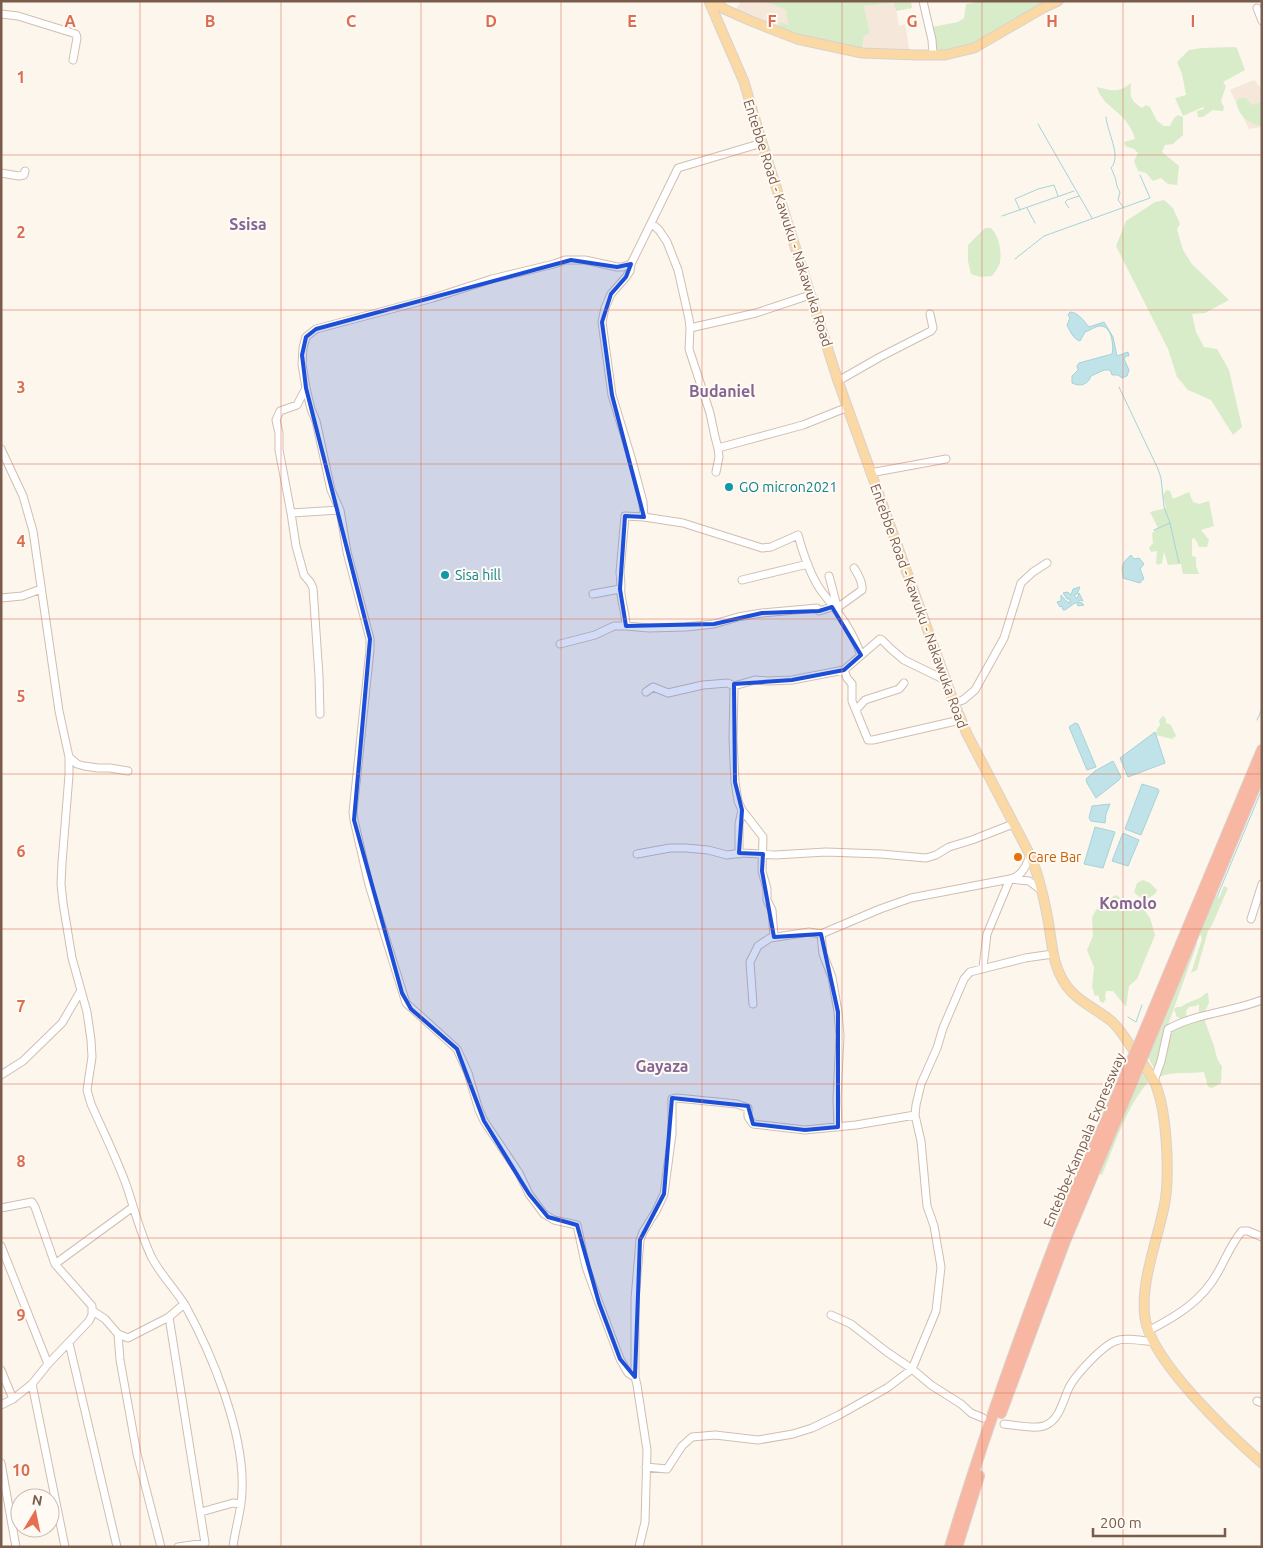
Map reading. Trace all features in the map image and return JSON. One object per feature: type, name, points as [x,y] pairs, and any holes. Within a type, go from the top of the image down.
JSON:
[{"type":"highway","name":"Entebbe-Kampala Expressway","points":[[1143,1044],[1262,750]]},
{"type":"highway","name":"Entebbe-Kampala Expressway","points":[[950,1547],[1021,1336],[1071,1203],[1134,1065],[1262,770]]},
{"type":"highway","name":"Entebbe-Kampala Expressway","points":[[957,1547],[990,1441],[1034,1320],[1134,1065]]},
{"type":"main road","name":"Entebbe Road - Kawuku - Nakawuka Road","points":[[709,1],[744,82],[838,381],[960,720],[1038,873],[1053,954],[1059,974],[1067,986],[1084,1004],[1115,1024],[1154,1081],[1160,1099],[1164,1121],[1165,1205],[1145,1294],[1145,1319],[1148,1331],[1169,1366],[1179,1378],[1234,1437],[1261,1461]]},
{"type":"main road","points":[[715,1],[750,21],[797,39],[862,53],[933,55],[945,55],[974,48],[1058,1]]},
{"type":"main road","points":[[719,23],[722,13],[728,10]]},
{"type":"street","points":[[923,1],[932,40],[933,55]]},
{"type":"street","points":[[1257,8],[1262,21]]},
{"type":"street","points":[[1,14],[18,16],[76,34],[73,60]]},
{"type":"street","points":[[644,517],[631,457],[612,395],[602,322],[605,308],[611,294],[630,271],[631,264],[678,168],[762,143]]},
{"type":"street","points":[[1,174],[19,176],[24,175],[25,171]]},
{"type":"street","points":[[651,223],[659,230],[667,242],[678,270],[690,328],[689,350],[710,413],[718,448],[719,457],[716,472]]},
{"type":"street","points":[[631,264],[617,267],[585,260],[565,260],[316,329],[306,337],[302,364],[331,490],[340,510],[347,552],[370,639],[354,820],[369,884],[402,992],[406,1003],[411,1009],[457,1048],[484,1121],[519,1173],[529,1194],[548,1218],[577,1225],[586,1267],[620,1359],[628,1373],[635,1378]]},
{"type":"street","points":[[690,328],[756,313],[810,295]]},
{"type":"street","points":[[838,381],[932,330],[930,314]]},
{"type":"street","points":[[306,388],[298,405],[280,411],[276,420],[280,456],[292,513],[296,546],[303,573],[313,588],[320,714]]},
{"type":"street","points":[[718,448],[802,425],[848,407]]},
{"type":"street","points":[[1,449],[27,508],[33,531],[59,711],[69,757],[62,884],[68,936],[91,1040],[92,1057],[87,1090],[88,1096],[126,1185],[152,1259],[184,1304],[221,1384],[235,1428],[242,1475],[241,1504],[233,1547]]},
{"type":"street","points":[[870,473],[946,459]]},
{"type":"street","points":[[292,513],[340,510]]},
{"type":"street","points":[[626,626],[620,589],[625,516],[683,523],[762,548],[771,547],[798,535],[820,590],[836,609],[861,655]]},
{"type":"street","points":[[954,703],[963,700],[976,690],[1004,638],[1021,583],[1047,563]]},
{"type":"street","points":[[742,580],[808,564]]},
{"type":"street","points":[[560,644],[596,634],[614,626],[686,627],[714,624],[762,613],[817,608],[819,611],[836,609],[862,590],[863,587],[859,576],[854,568]]},
{"type":"street","points":[[829,576],[836,609]]},
{"type":"street","points":[[1,598],[22,596],[41,589]]},
{"type":"street","points":[[593,594],[620,589]]},
{"type":"street","points":[[646,692],[654,687],[668,693],[703,685],[728,683],[734,686],[755,680],[792,680],[844,670],[878,641],[882,640],[904,660],[945,680]]},
{"type":"street","points":[[844,670],[852,684],[852,701],[867,739],[870,741],[960,720]]},
{"type":"street","points":[[856,710],[865,700],[899,689],[904,683]]},
{"type":"street","points":[[734,686],[733,739],[738,801],[742,810],[762,834],[762,871],[767,889],[767,900],[772,910],[774,937]]},
{"type":"street","points":[[69,757],[77,764],[84,766],[110,768],[128,772]]},
{"type":"street","points":[[739,854],[739,824],[742,810]]},
{"type":"street","points":[[637,854],[670,848],[686,848],[708,850],[726,855],[826,852],[926,858],[936,855],[949,847],[1013,824]]},
{"type":"street","points":[[753,1004],[750,962],[758,946],[774,937],[809,932],[821,934],[911,898],[1015,879],[1023,871],[1030,855]]},
{"type":"street","points":[[1010,879],[1030,881],[1041,890]]},
{"type":"street","points":[[983,967],[986,934],[1010,879]]},
{"type":"street","points":[[1252,919],[1262,884]]},
{"type":"street","points":[[821,934],[823,954],[832,976],[838,1012],[840,1036],[838,1127]]},
{"type":"street","points":[[646,1466],[667,1469],[682,1446],[692,1437],[715,1435],[758,1440],[793,1434],[812,1428],[888,1388],[912,1369],[936,1311],[941,1267],[934,1226],[927,1206],[921,1140],[915,1115],[921,1084],[964,979],[970,972],[983,967],[1053,954]]},
{"type":"street","points":[[1,1075],[22,1061],[62,1023],[80,992]]},
{"type":"street","points":[[1154,1081],[1161,1061],[1168,1029],[1197,1018],[1262,1000]]},
{"type":"street","points":[[639,1547],[645,1522],[647,1442],[635,1378],[635,1299],[640,1240],[664,1194],[672,1134],[672,1100],[677,1098],[743,1105],[748,1108],[748,1117],[753,1124],[805,1130],[915,1115]]},
{"type":"street","points":[[1,1208],[32,1202],[55,1264],[92,1306],[92,1315],[89,1321],[48,1364],[32,1384],[13,1399],[1,1405]]},
{"type":"street","points":[[55,1264],[133,1207]]},
{"type":"street","points":[[1148,1331],[1172,1319],[1200,1298],[1219,1271],[1234,1240],[1242,1231],[1262,1236]]},
{"type":"street","points":[[1,1246],[48,1364]]},
{"type":"street","points":[[92,1311],[105,1319],[118,1334],[124,1337],[132,1337],[169,1317],[184,1304]]},
{"type":"street","points":[[831,1315],[851,1324],[931,1385],[961,1404],[971,1413],[983,1418]]},
{"type":"street","points":[[169,1317],[205,1543],[178,1547]]},
{"type":"street","points":[[118,1334],[120,1360],[137,1454],[161,1547]]},
{"type":"street","points":[[1004,1424],[1046,1426],[1057,1414],[1068,1387],[1074,1378],[1105,1348],[1118,1340],[1154,1342]]},
{"type":"street","points":[[69,1343],[117,1547]]},
{"type":"street","points":[[1,1370],[13,1399]]},
{"type":"street","points":[[32,1384],[65,1547]]},
{"type":"street","points":[[1,1464],[16,1547]]},
{"type":"street","points":[[201,1512],[233,1503],[241,1504]]},
{"type":"highlighted area","points":[[571,260],[617,267],[631,264],[626,277],[611,294],[602,322],[612,395],[644,517],[625,516],[620,589],[626,626],[714,624],[762,613],[819,611],[832,607],[861,655],[844,670],[792,680],[734,684],[735,782],[742,810],[739,853],[763,854],[762,871],[774,937],[821,934],[838,1012],[838,1127],[805,1130],[753,1124],[748,1106],[672,1098],[664,1194],[640,1240],[635,1377],[620,1359],[599,1303],[577,1225],[548,1217],[529,1194],[484,1121],[457,1049],[411,1009],[402,993],[354,820],[370,639],[306,388],[302,355],[306,337],[316,329]]},
{"type":"shaded area","points":[[742,1],[764,1],[786,10],[789,25],[786,24],[777,29],[734,11]]},
{"type":"shaded area","points":[[895,3],[899,26],[905,24],[910,53],[862,51],[864,36],[870,33],[864,6]]},
{"type":"shaded area","points":[[1254,80],[1262,89],[1262,127],[1249,129],[1230,90]]},
{"type":"green space","points":[[764,1],[911,1],[912,8],[896,11],[894,3],[864,6],[870,33],[864,36],[862,51],[796,37],[777,29],[780,22],[788,25],[786,10]]},
{"type":"green space","points":[[974,1],[1052,1],[976,44],[936,54],[932,27],[958,22],[964,18],[966,4],[974,3]]},
{"type":"green space","points":[[1237,48],[1245,70],[1223,82],[1226,86],[1221,101],[1224,107],[1223,111],[1213,110],[1203,117],[1198,117],[1197,111],[1204,109],[1203,107],[1183,116],[1175,98],[1186,95],[1182,74],[1177,62],[1189,50]]},
{"type":"green space","points":[[1131,83],[1131,95],[1135,103],[1142,108],[1146,105],[1150,107],[1157,121],[1164,126],[1170,126],[1178,115],[1183,117],[1183,135],[1173,144],[1165,145],[1162,152],[1179,166],[1177,185],[1168,184],[1161,178],[1153,181],[1146,173],[1138,171],[1134,161],[1138,153],[1134,149],[1125,146],[1124,142],[1135,139],[1132,131],[1123,118],[1103,98],[1097,87],[1115,90]]},
{"type":"green space","points":[[1239,98],[1246,98],[1252,105],[1262,102],[1262,126],[1248,121],[1242,115],[1236,102]]},
{"type":"green space","points":[[1164,200],[1173,208],[1180,224],[1177,229],[1183,250],[1192,264],[1229,300],[1205,313],[1192,314],[1196,332],[1204,347],[1217,349],[1229,370],[1242,427],[1233,435],[1211,400],[1188,390],[1177,377],[1168,349],[1116,246],[1126,221],[1155,202]]},
{"type":"green space","points":[[985,228],[991,228],[996,235],[1001,258],[999,266],[992,276],[980,277],[971,274],[968,261],[968,245]]},
{"type":"green space","points":[[1166,490],[1170,491],[1173,499],[1189,492],[1193,502],[1199,504],[1209,501],[1214,526],[1201,530],[1209,540],[1207,547],[1199,547],[1194,538],[1192,539],[1192,556],[1196,557],[1196,566],[1199,574],[1183,574],[1181,564],[1168,565],[1164,552],[1162,563],[1158,565],[1156,563],[1157,551],[1151,552],[1149,548],[1153,543],[1152,533],[1158,528],[1150,512],[1166,508],[1163,496]]},
{"type":"green space","points":[[1163,716],[1166,719],[1166,723],[1171,725],[1176,736],[1172,739],[1156,735],[1160,725],[1159,720]]},
{"type":"green space","points":[[1143,880],[1150,883],[1157,890],[1149,898],[1139,897],[1134,892],[1137,883]]},
{"type":"green space","points":[[1224,886],[1228,888],[1208,931],[1197,970],[1191,973],[1202,939],[1199,931],[1214,896],[1219,898]]},
{"type":"green space","points":[[1115,895],[1141,906],[1150,918],[1155,935],[1137,979],[1129,986],[1126,1007],[1113,991],[1106,991],[1106,999],[1103,1003],[1098,995],[1095,996],[1092,987],[1094,967],[1087,950],[1093,936],[1092,918],[1096,910]]},
{"type":"green space","points":[[1197,932],[1197,944],[1164,1036],[1159,1061],[1155,1070],[1146,1054]]},
{"type":"green space","points":[[1208,993],[1209,1003],[1203,1015],[1199,1012],[1199,1004],[1189,1007],[1186,1011],[1187,1018],[1184,1020],[1177,1017],[1174,1009],[1200,998]]},
{"type":"green space","points":[[1204,1018],[1217,1058],[1222,1066],[1221,1083],[1212,1088],[1208,1087],[1204,1072],[1175,1073],[1158,1077],[1170,1030]]},
{"type":"green space","points":[[1139,1069],[1147,1078],[1148,1083],[1134,1101],[1128,1113],[1102,1175],[1097,1173]]},
{"type":"water","points":[[1070,312],[1078,315],[1089,327],[1104,322],[1113,337],[1117,356],[1128,352],[1129,356],[1126,356],[1124,359],[1129,370],[1127,376],[1122,378],[1118,375],[1112,375],[1110,370],[1104,370],[1091,376],[1083,384],[1072,383],[1072,376],[1078,370],[1077,366],[1079,363],[1112,354],[1113,347],[1110,333],[1104,327],[1098,326],[1085,332],[1080,341],[1075,338],[1067,325]]},
{"type":"water","points":[[1131,555],[1134,559],[1139,558],[1144,564],[1140,569],[1144,579],[1140,583],[1123,578],[1123,566]]},
{"type":"water","points":[[1080,587],[1077,594],[1074,595],[1077,599],[1079,593],[1083,601],[1080,600],[1078,602],[1084,605],[1078,606],[1075,603],[1063,610],[1062,606],[1060,607],[1057,602],[1061,601],[1061,595],[1070,603],[1070,599],[1067,599],[1063,593],[1068,592],[1071,595],[1073,589]]},
{"type":"water","points":[[1075,723],[1078,724],[1096,767],[1087,770],[1069,727]]},
{"type":"water","points":[[1155,732],[1165,763],[1128,777],[1120,758]]},
{"type":"water","points":[[1113,761],[1121,777],[1096,798],[1086,779],[1095,771]]},
{"type":"water","points":[[1142,784],[1159,791],[1141,835],[1125,829]]},
{"type":"water","points":[[1110,804],[1105,823],[1091,821],[1089,818],[1092,806]]},
{"type":"water","points":[[1095,827],[1115,832],[1103,868],[1084,864]]},
{"type":"water","points":[[1123,833],[1139,840],[1128,866],[1112,861]]},
{"type":"waterway","points":[[1106,117],[1115,151],[1114,163],[1111,168],[1120,192],[1118,200],[1124,208]]},
{"type":"waterway","points":[[1038,124],[1092,218]]},
{"type":"waterway","points":[[1015,259],[1044,236],[1150,198],[1140,175]]},
{"type":"waterway","points":[[1020,210],[1015,199],[1038,189],[1054,185],[1058,196]]},
{"type":"waterway","points":[[1002,216],[1074,191]]},
{"type":"waterway","points":[[1069,208],[1065,202],[1079,196]]},
{"type":"waterway","points":[[1027,208],[1035,223]]},
{"type":"waterway","points":[[1119,387],[1158,469],[1161,478],[1164,507],[1170,523],[1179,563]]},
{"type":"waterway","points":[[1154,530],[1170,523]]},
{"type":"waterway","points":[[1257,720],[1262,709]]},
{"type":"waterway","points":[[1217,897],[1262,789]]},
{"type":"waterway","points":[[1128,1017],[1136,1022],[1142,1005]]},
{"type":"place","name":"GO micron2021","points":[[729,487]]},
{"type":"place","name":"Sisa hill","points":[[445,575]]},
{"type":"place","name":"Care Bar","points":[[1018,857]]},
{"type":"district","name":"Ssisa","points":[[248,224]]},
{"type":"district","name":"Budaniel","points":[[722,391]]},
{"type":"district","name":"Komolo","points":[[1128,903]]},
{"type":"district","name":"Gayaza","points":[[662,1066]]}]
